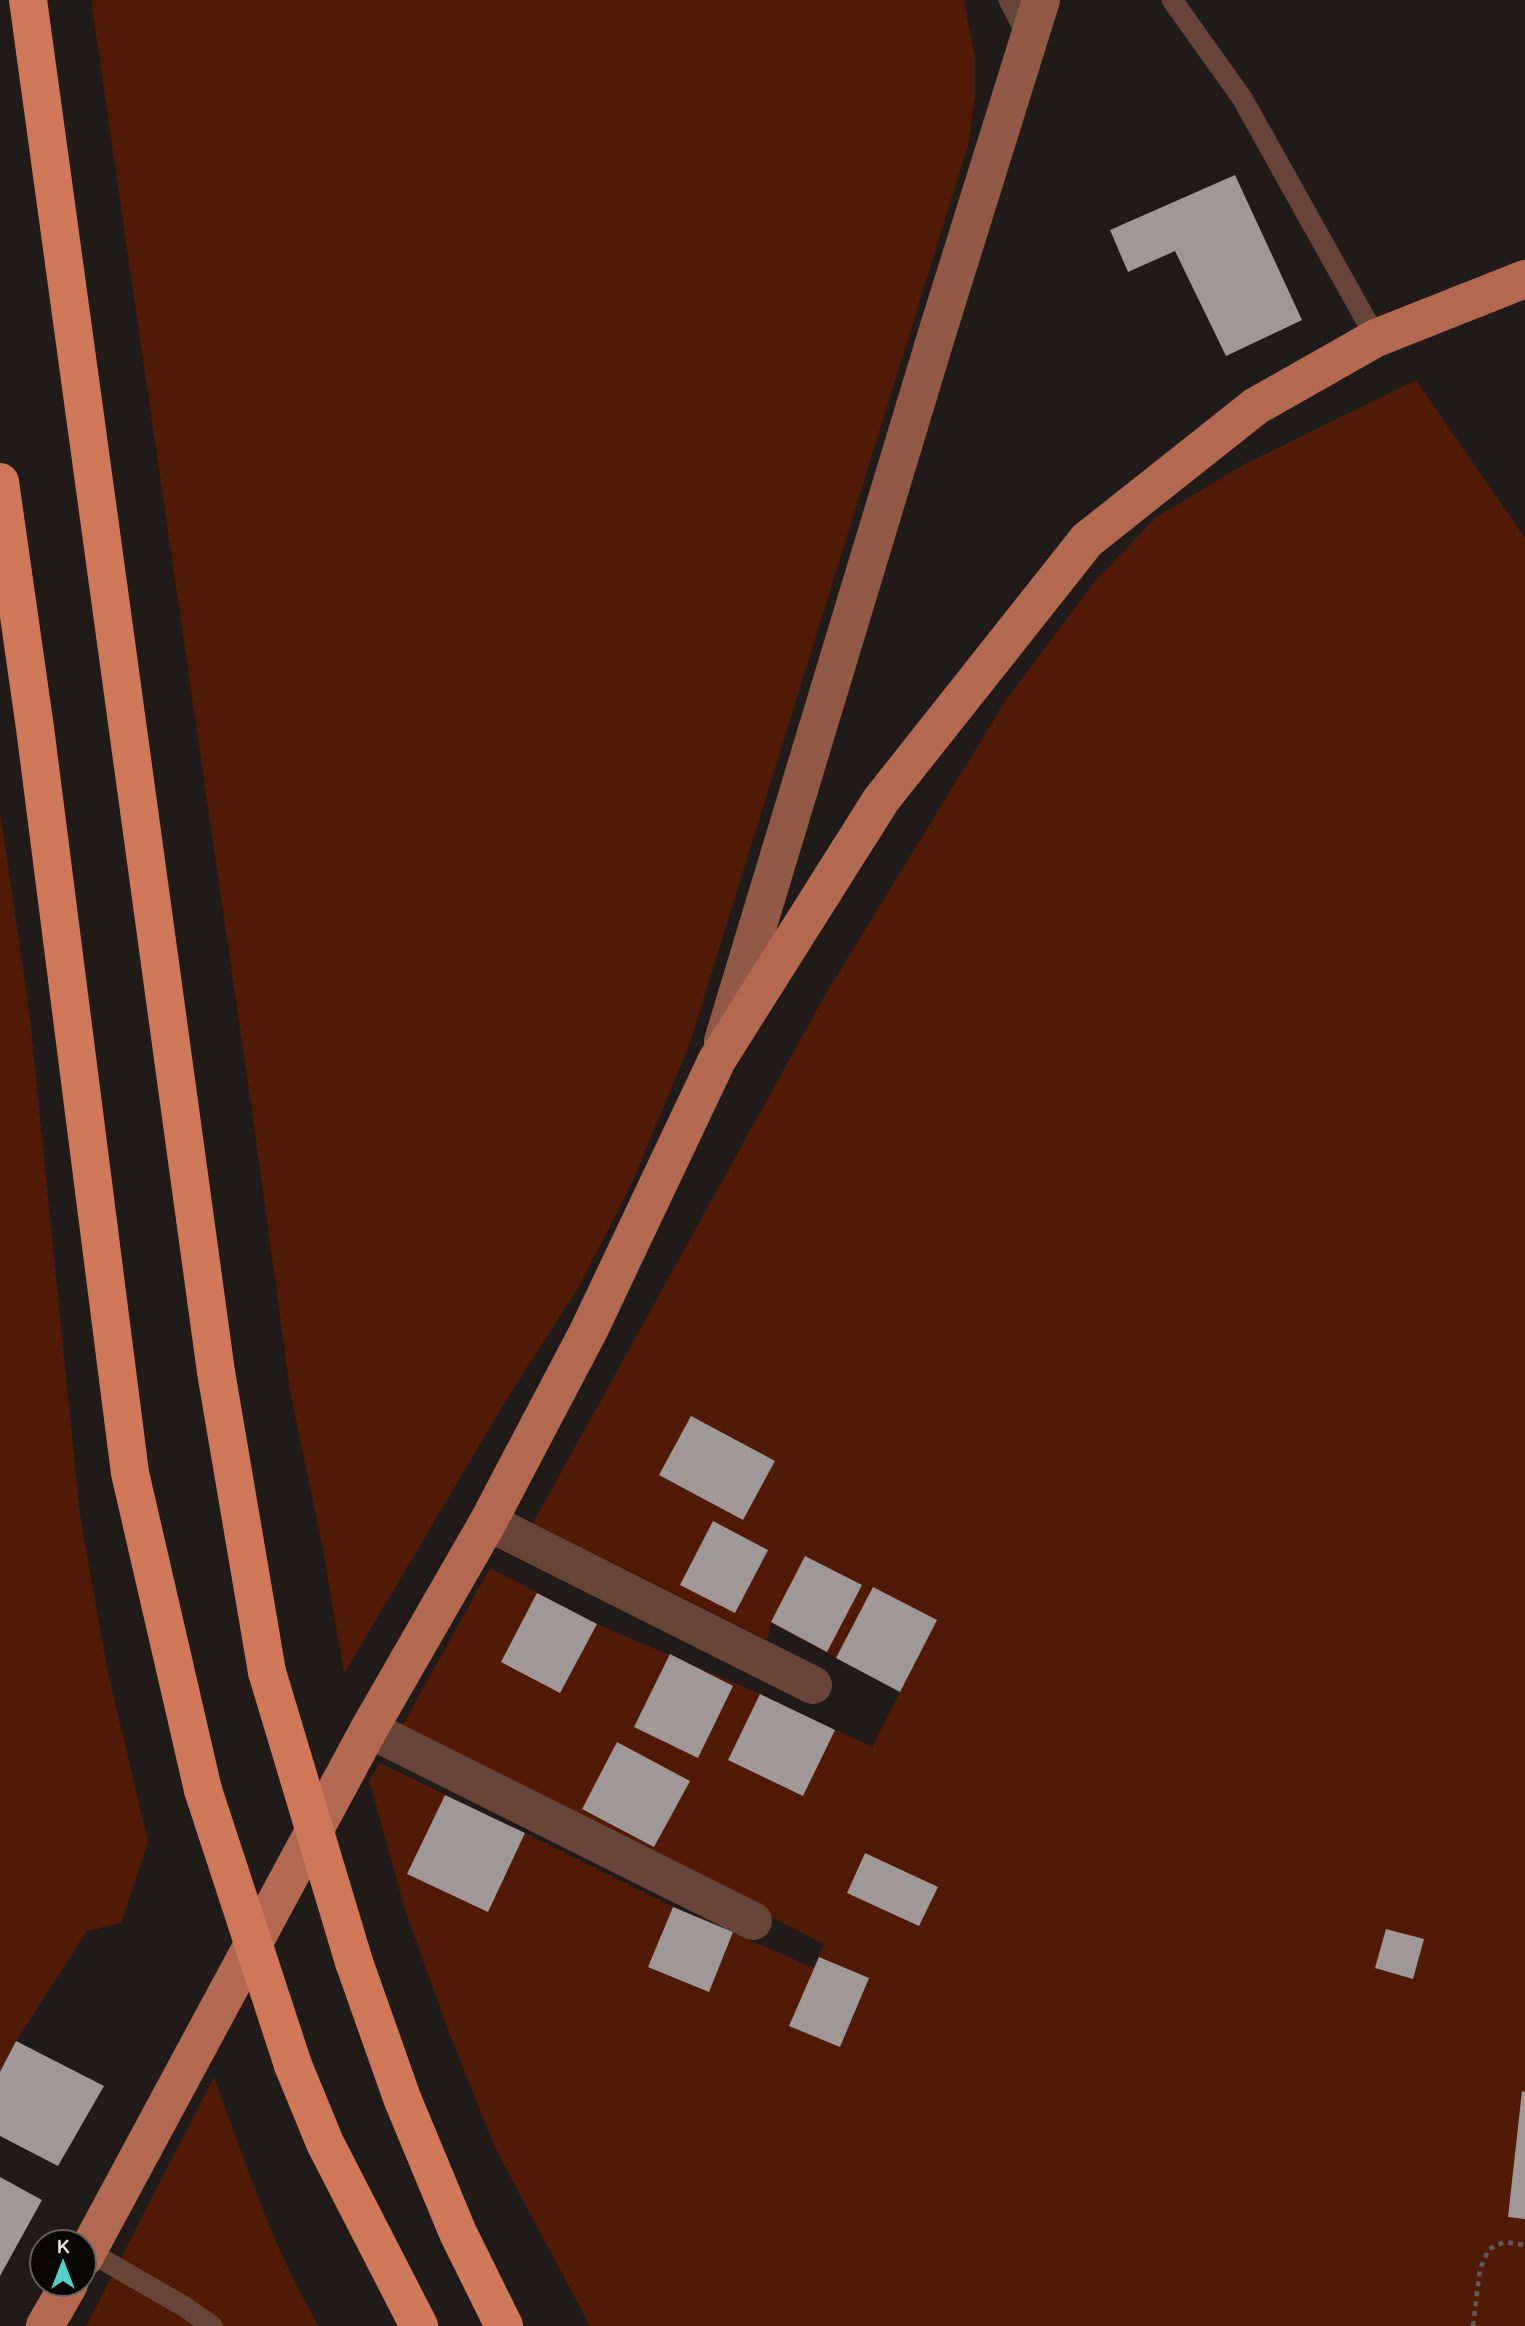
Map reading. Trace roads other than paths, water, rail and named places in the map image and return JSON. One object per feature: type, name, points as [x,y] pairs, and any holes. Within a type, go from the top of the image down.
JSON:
[{"type":"highway","points":[[27,0],[216,1372],[267,1672],[354,1962],[412,2123],[458,2233],[504,2326]]},
{"type":"highway","points":[[0,482],[35,728],[130,1473],[203,1790],[293,2064],[324,2143],[419,2326]]},
{"type":"main road","points":[[98,2232],[369,1729],[488,1522],[589,1329],[717,1060],[881,800],[1087,540],[1256,405],[1376,338],[1525,279]]},
{"type":"main road","points":[[46,2326],[61,2298]]},
{"type":"street","points":[[717,1060],[1041,0]]},
{"type":"street","points":[[488,1522],[813,1685]]},
{"type":"street","points":[[369,1729],[752,1921]]},
{"type":"lane","points":[[1009,0],[1029,40]]},
{"type":"lane","points":[[1172,0],[1242,98],[1376,338]]},
{"type":"lane","points":[[98,2260],[185,2307],[212,2326]]}]
